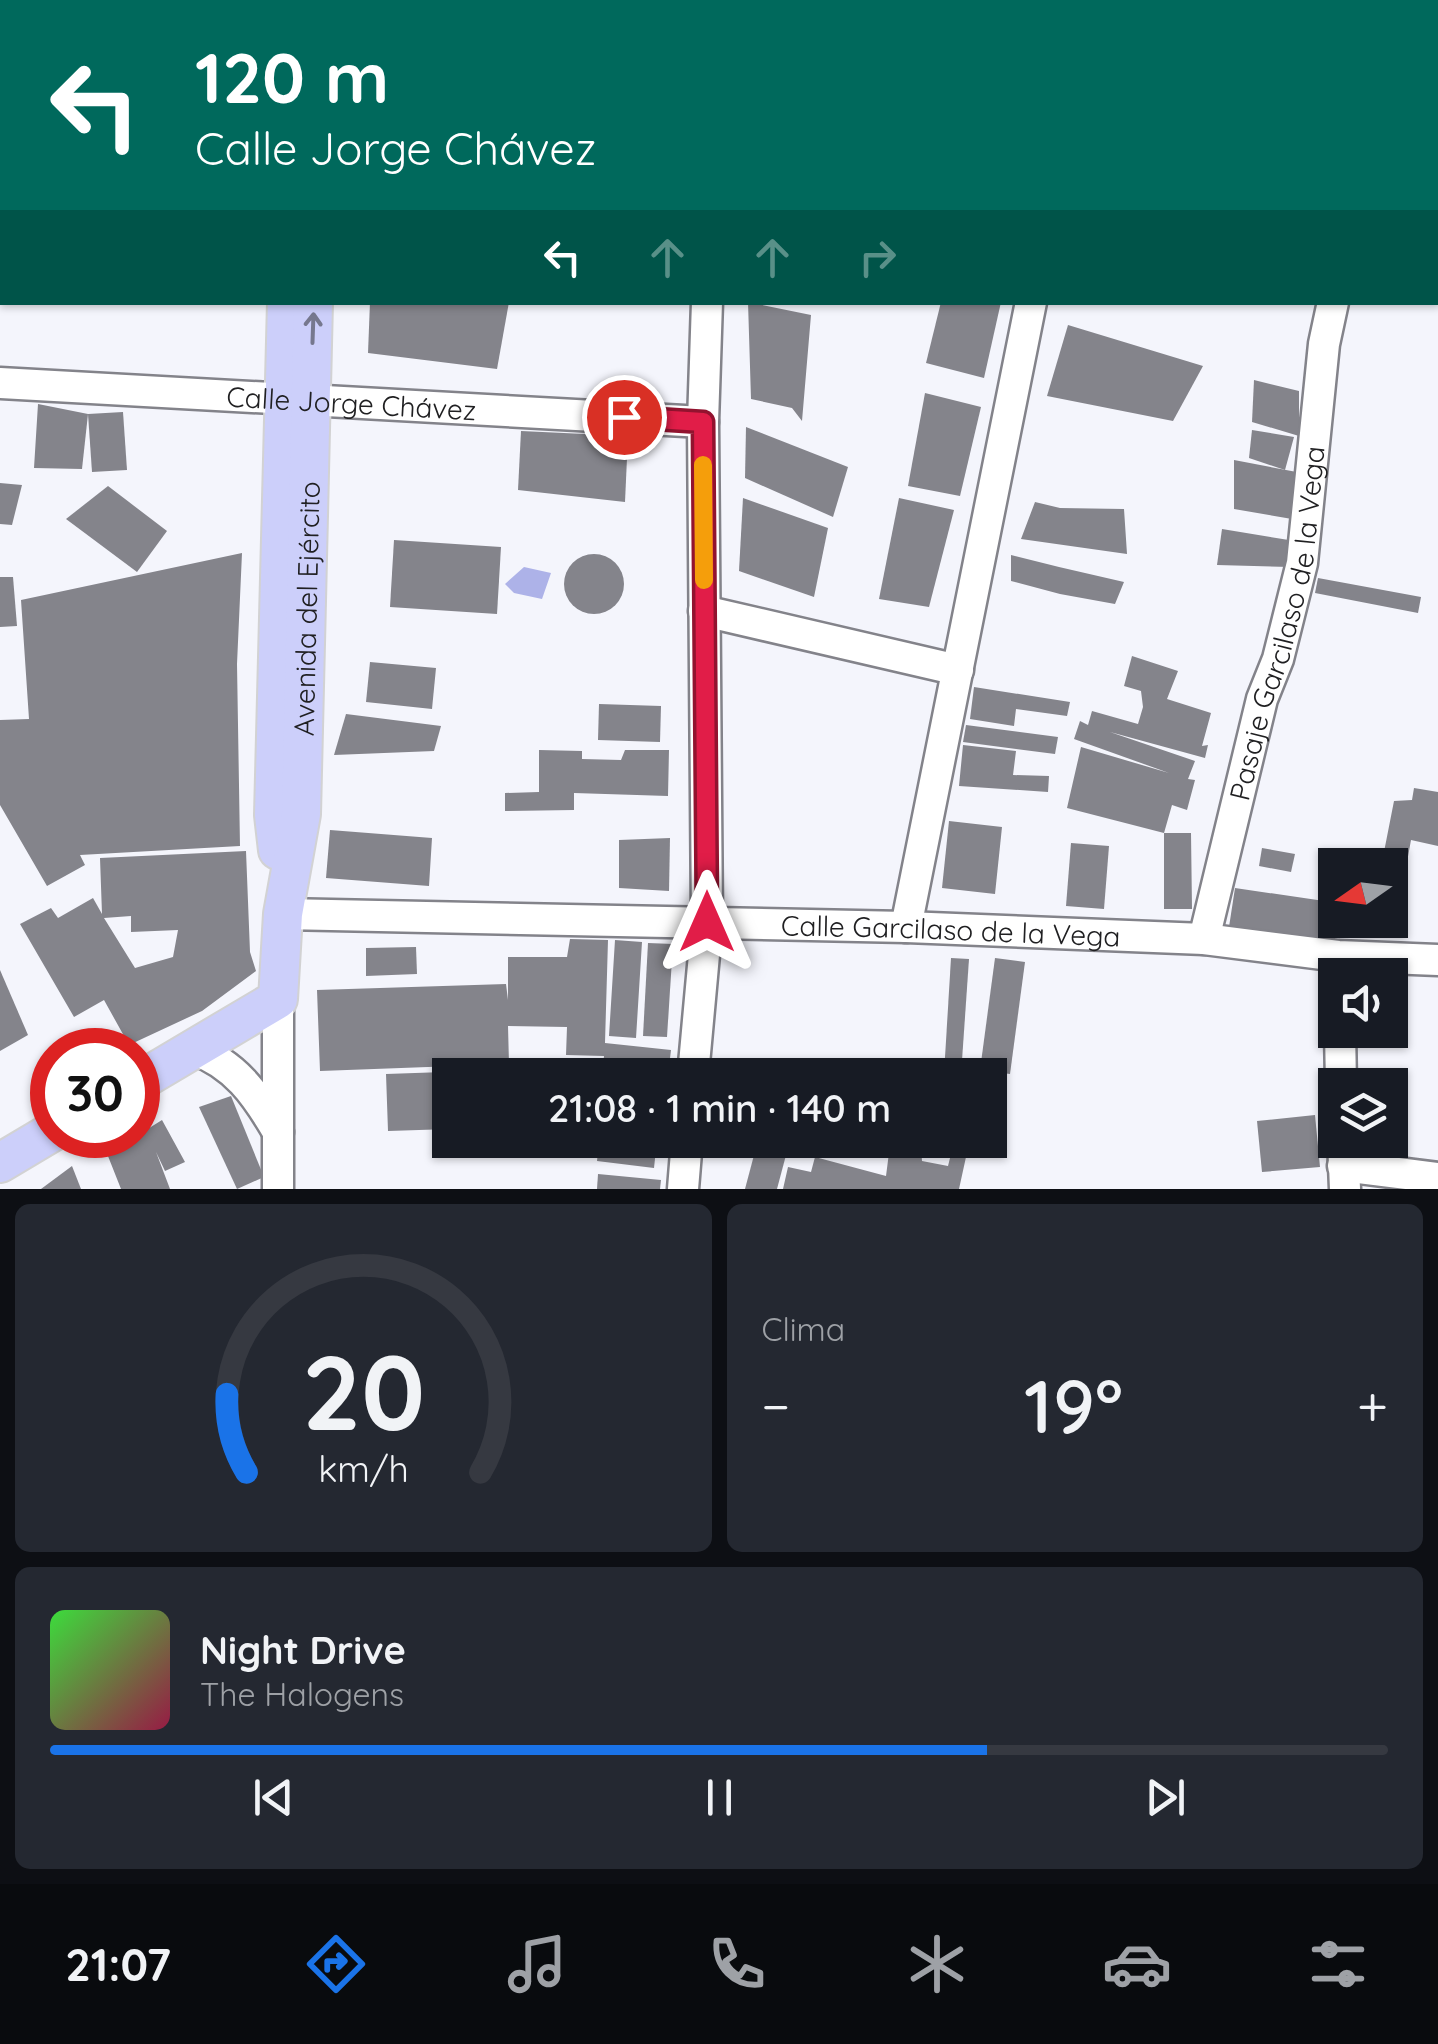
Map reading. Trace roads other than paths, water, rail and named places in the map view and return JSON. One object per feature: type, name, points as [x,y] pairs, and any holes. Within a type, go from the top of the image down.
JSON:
[{"type":"main road","name":"Avenida del Ejército","points":[[287,305],[297,398]]},
{"type":"main road","name":"Avenida del Ejército","points":[[278,999],[283,914],[274,814],[297,398],[313,305]]},
{"type":"main road","points":[[160,1069],[278,999]]},
{"type":"main road","points":[[0,1163],[30,1145]]},
{"type":"street","points":[[695,1058],[707,922],[703,422],[707,305]]},
{"type":"street","points":[[906,927],[1030,305]]},
{"type":"street","name":"Pasaje Garcilaso de la Vega","points":[[1204,940],[1232,812],[1302,564],[1324,344],[1332,305]]},
{"type":"street","name":"Calle Jorge Chávez","points":[[0,383],[703,422]]},
{"type":"street","points":[[704,611],[958,670]]},
{"type":"street","name":"Calle Garcilaso de la Vega","points":[[283,914],[906,927],[1204,940],[1318,961]]},
{"type":"street","name":"Calle Garcilaso de la Vega","points":[[1408,962],[1438,960]]},
{"type":"street","points":[[278,999],[278,1189]]},
{"type":"street","points":[[193,1049],[214,1057],[250,1087],[279,1135]]},
{"type":"street","points":[[683,1189],[686,1158]]},
{"type":"street","points":[[1344,1165],[1438,1178]]},
{"type":"water","points":[[524,567],[551,573],[542,599],[514,593],[505,584]]}]
